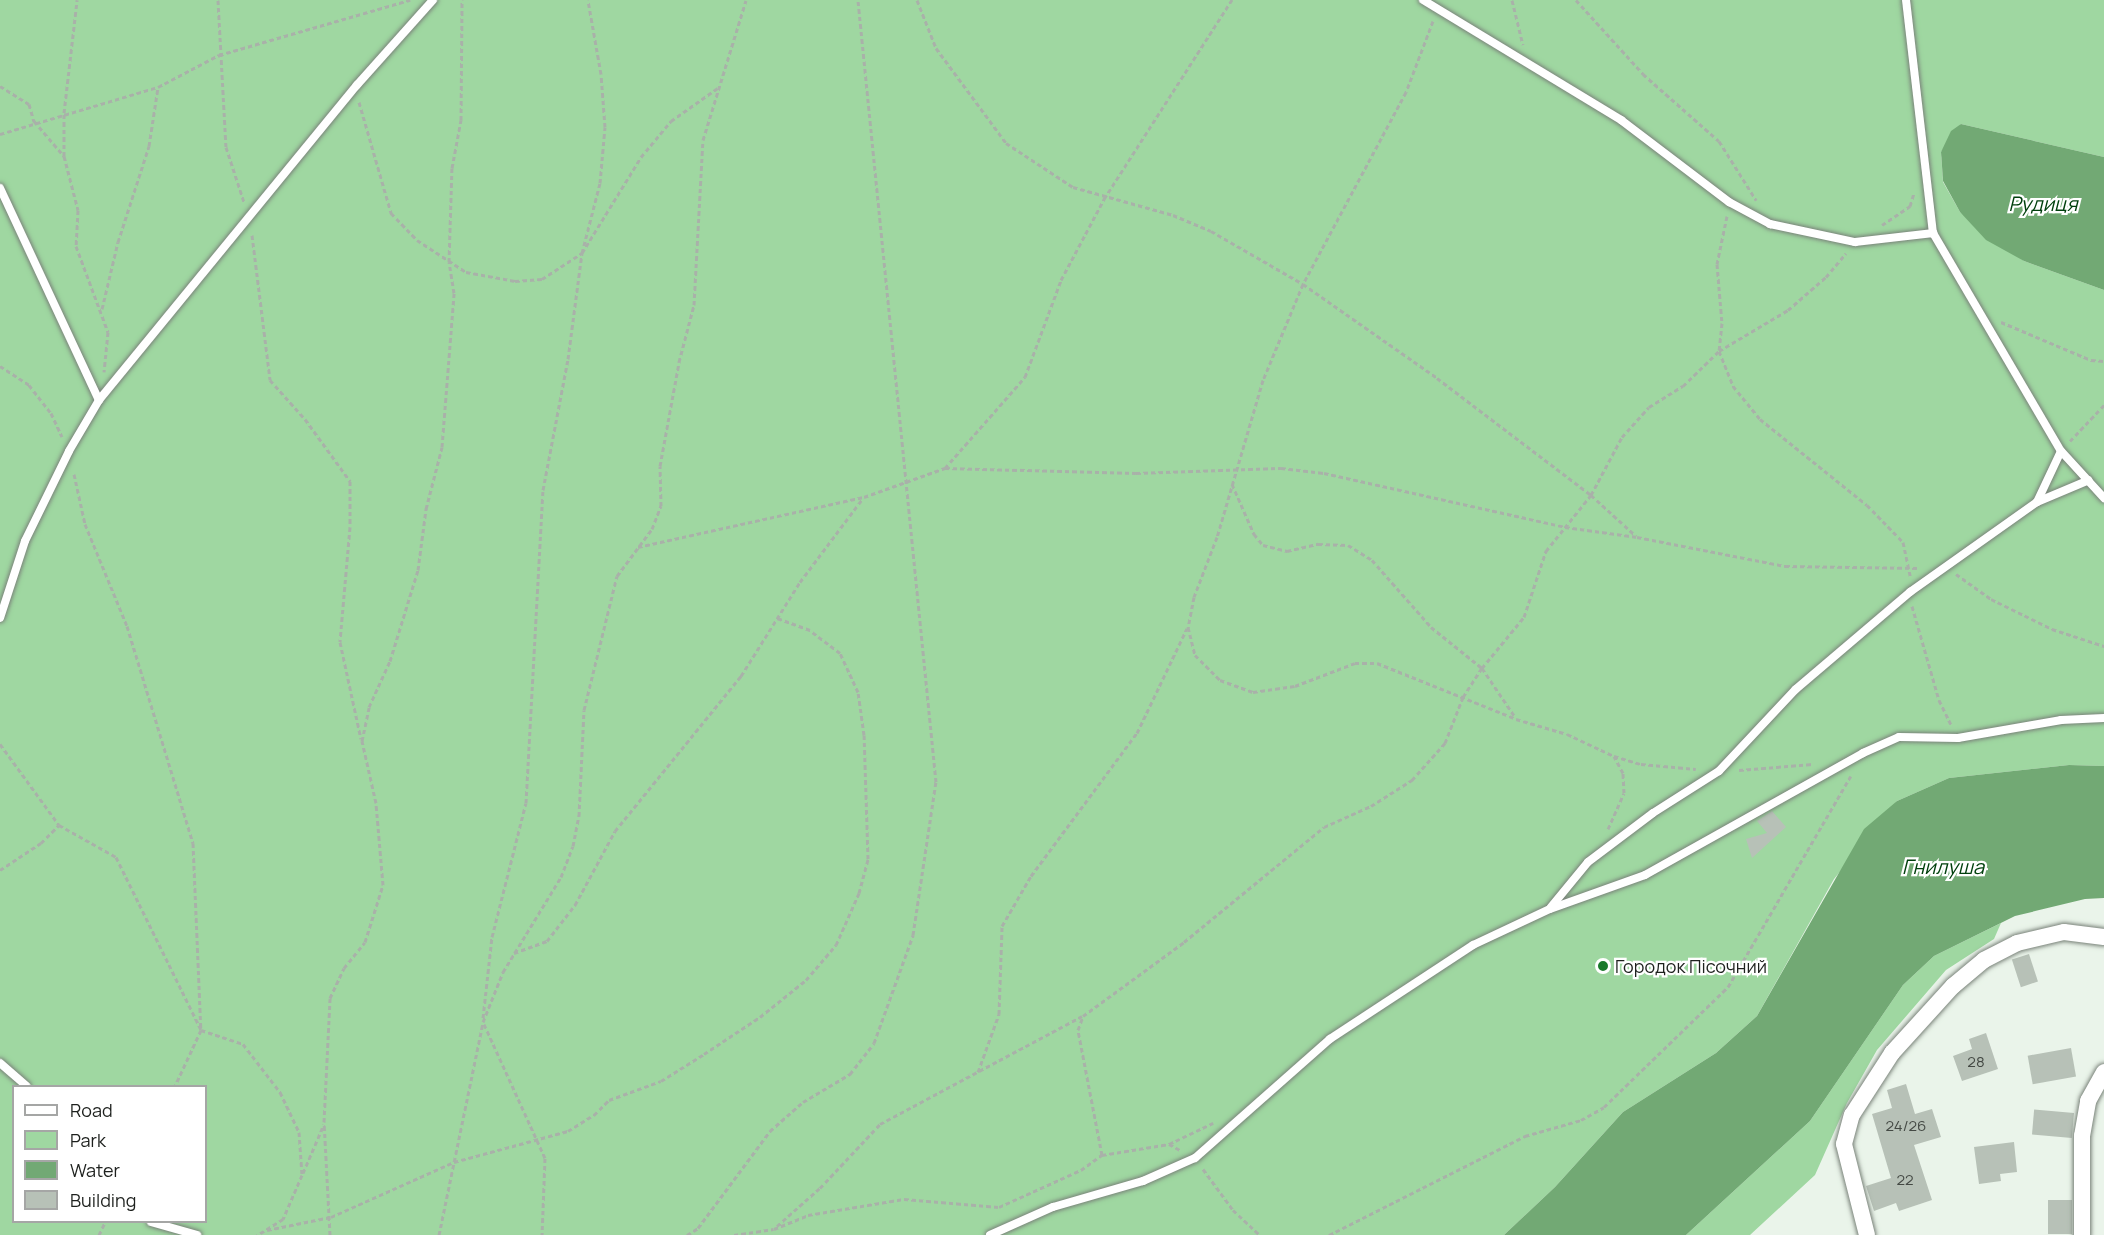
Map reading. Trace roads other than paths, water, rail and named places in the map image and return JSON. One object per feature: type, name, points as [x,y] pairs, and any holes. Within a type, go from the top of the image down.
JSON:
[{"type":"street","points":[[1867,1235],[1844,1144],[1852,1115],[1892,1053],[1953,986],[1984,960],[2017,943],[2064,932],[2104,937]]},
{"type":"street","points":[[2082,1235],[2082,1136],[2088,1101],[2104,1072]]},
{"type":"lane","points":[[0,618],[25,541],[69,451],[99,400],[250,221],[357,86],[433,0]]},
{"type":"lane","points":[[1423,0],[1621,120],[1730,202],[1770,224],[1855,242],[1933,233]]},
{"type":"lane","points":[[1906,0],[1933,233],[1983,314],[2061,451],[2104,498]]},
{"type":"lane","points":[[0,188],[99,400]]},
{"type":"lane","points":[[2037,502],[2061,451]]},
{"type":"lane","points":[[1550,909],[1588,862],[1653,813],[1719,771],[1796,689],[1943,565],[2037,502],[2089,480]]},
{"type":"lane","points":[[990,1235],[1053,1207],[1143,1181],[1195,1158],[1330,1039],[1473,945],[1550,909],[1645,875],[1863,753],[1899,737],[1958,738],[2061,720],[2104,718]]},
{"type":"lane","points":[[0,1063],[25,1085]]},
{"type":"lane","points":[[158,1223],[197,1235]]},
{"type":"water","name":"Рудиця","points":[[1961,124],[2104,157],[2104,290],[2024,261],[1986,240],[1960,212],[1943,181],[1941,152],[1951,131]]},
{"type":"water","name":"Гнилуша","points":[[2069,765],[2104,766],[2104,898],[2085,899],[2015,916],[1934,956],[1903,985],[1810,1121],[1686,1235],[1504,1235],[1555,1187],[1623,1112],[1716,1053],[1757,1016],[1864,829],[1897,801],[1949,778]]},
{"type":"place","name":"Городок Пісочний","points":[[1603,966]]}]
